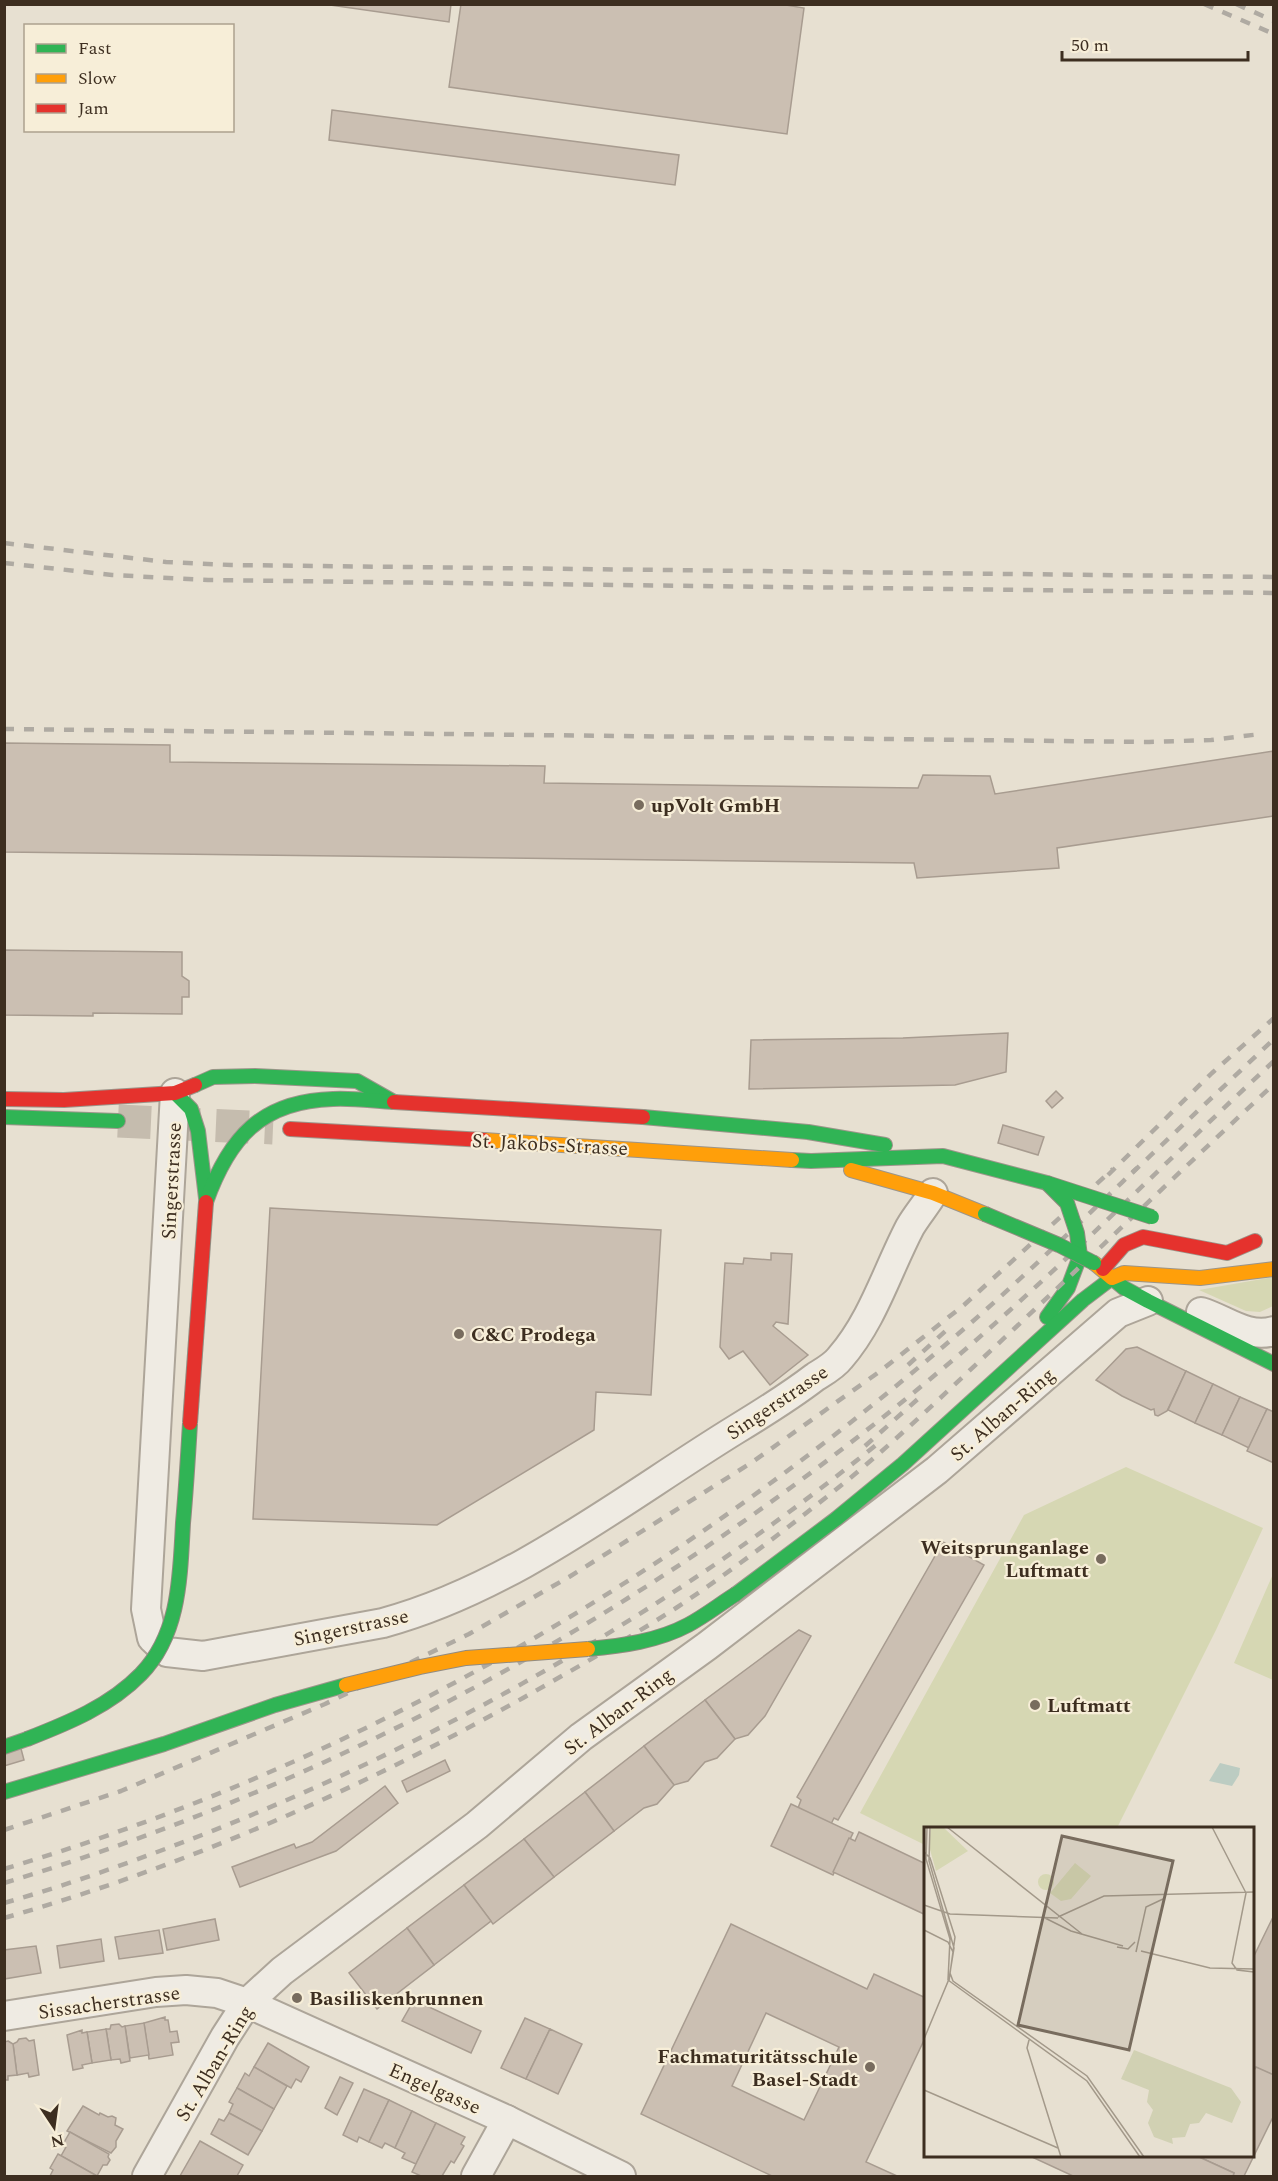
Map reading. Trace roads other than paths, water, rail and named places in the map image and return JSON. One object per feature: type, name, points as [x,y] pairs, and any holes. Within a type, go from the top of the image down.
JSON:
[{"type":"main road","points":[[4,1099],[64,1100],[175,1094],[213,1077],[255,1076],[357,1081],[394,1102]]},
{"type":"main road","points":[[4,1747],[65,1724],[130,1687],[146,1670],[167,1634],[173,1616],[180,1572],[206,1202],[198,1131],[191,1109],[175,1094]]},
{"type":"main road","points":[[206,1202],[214,1176],[231,1146],[250,1127],[272,1112],[302,1103],[327,1099],[642,1116],[808,1132],[943,1156]]},
{"type":"main road","points":[[4,1118],[118,1121]]},
{"type":"main road","name":"St. Jakobs-Strasse","points":[[290,1129],[811,1161],[943,1156],[1047,1183],[1168,1221]]},
{"type":"main road","name":"St. Jakobs-Strasse","points":[[811,1161],[884,1178],[933,1193],[985,1214],[1080,1256],[1149,1301],[1274,1364]]},
{"type":"main road","points":[[988,1387],[1051,1314],[1068,1288],[1080,1256],[1077,1233],[1067,1203],[1047,1183]]},
{"type":"main road","points":[[4,1792],[164,1744],[275,1705],[411,1669],[467,1658],[627,1643],[650,1638],[686,1625],[736,1594],[836,1519],[903,1464],[1083,1300],[1119,1247],[1131,1240],[1143,1237],[1227,1253],[1260,1240],[1233,1236]]},
{"type":"main road","points":[[1103,1270],[1200,1278],[1274,1269]]},
{"type":"main road","points":[[988,1387],[1083,1314],[1106,1302],[1149,1301]]},
{"type":"street","name":"Singerstrasse","points":[[175,1094],[146,1610],[152,1638],[166,1652],[203,1656],[383,1623],[412,1615],[441,1604],[507,1571],[590,1524],[735,1430],[778,1405],[839,1360],[869,1317],[911,1225],[933,1193]]},
{"type":"street","points":[[1149,1301],[1203,1312],[1247,1331],[1265,1333],[1274,1331]]},
{"type":"street","name":"St. Alban-Ring","points":[[147,2176],[225,2037],[248,2003],[282,1971],[477,1825],[581,1737],[707,1646],[937,1470],[1118,1312],[1149,1301]]},
{"type":"street","name":"Sissacherstrasse","points":[[4,2016],[156,1992],[186,1990],[217,1994],[248,2003]]},
{"type":"street","name":"Engelgasse","points":[[248,2003],[507,2120],[621,2176]]},
{"type":"street","points":[[476,2176],[507,2120]]},
{"type":"tunnel","points":[[118,1121],[273,1128]]},
{"type":"railway","points":[[1204,4],[1274,34]]},
{"type":"railway","points":[[1236,4],[1274,21]]},
{"type":"railway","points":[[4,543],[166,562],[231,565],[1274,577]]},
{"type":"railway","points":[[4,563],[112,575],[208,580],[1274,593]]},
{"type":"railway","points":[[4,729],[1149,742],[1211,740],[1261,734]]},
{"type":"railway","points":[[1108,1175],[1212,1073],[1274,1018]]},
{"type":"railway","points":[[1132,1173],[1274,1039]]},
{"type":"railway","points":[[4,1883],[134,1840],[260,1790],[383,1734],[502,1672],[618,1604],[731,1530],[840,1450],[947,1365],[1072,1253],[1274,1061]]},
{"type":"railway","points":[[4,1918],[139,1875],[205,1850],[334,1794],[461,1732],[619,1643],[676,1608],[785,1529],[892,1442],[1274,1084]]},
{"type":"railway","points":[[4,1869],[136,1825],[265,1774],[389,1717],[510,1652],[627,1581],[741,1505],[851,1422],[981,1314],[1137,1168]]},
{"type":"railway","points":[[4,1830],[121,1791],[325,1704],[469,1634],[569,1577],[751,1463],[879,1372],[964,1305],[1113,1169]]},
{"type":"railway","points":[[908,1365],[950,1327]]},
{"type":"railway","points":[[865,1446],[919,1398]]},
{"type":"railway","points":[[4,1903],[104,1871],[202,1835],[292,1798],[468,1713],[554,1666],[638,1615],[799,1505],[876,1445]]},
{"type":"place","name":"upVolt GmbH","points":[[639,805]]},
{"type":"place","name":"C&C Prodega","points":[[459,1334]]},
{"type":"place","name":"Weitsprunganlage Luftmatt","points":[[1101,1559]]},
{"type":"place","name":"Luftmatt","points":[[1035,1705]]},
{"type":"place","name":"Basiliskenbrunnen","points":[[297,1998]]},
{"type":"place","name":"Fachmaturitätsschule Basel-Stadt","points":[[870,2067]]}]
